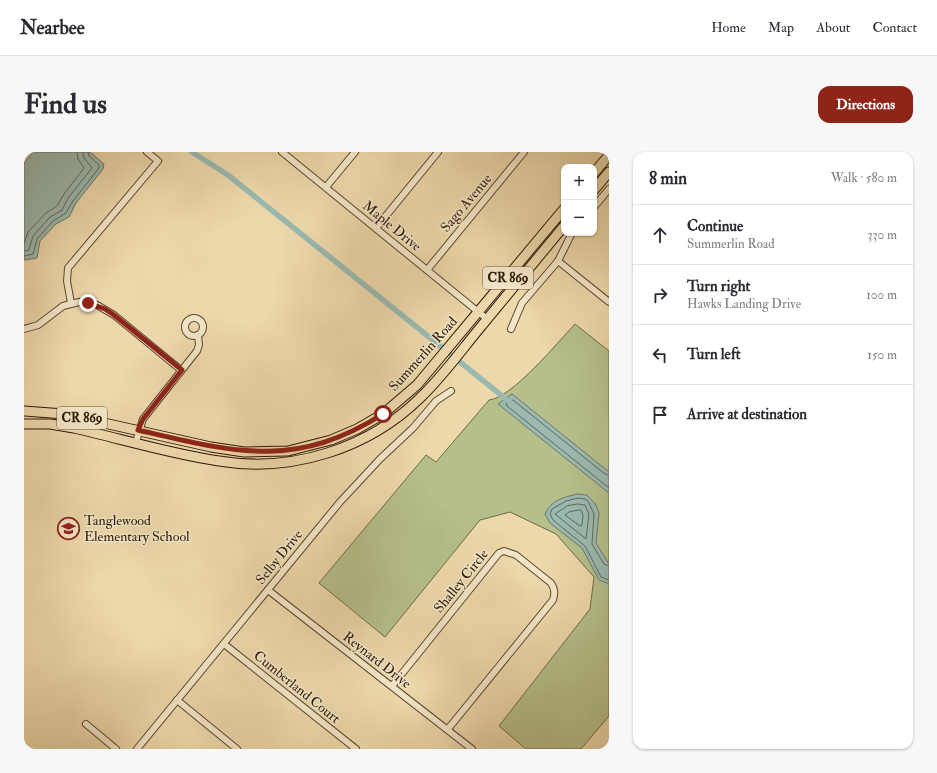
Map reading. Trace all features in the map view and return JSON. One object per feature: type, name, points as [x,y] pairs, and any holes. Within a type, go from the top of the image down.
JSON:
[{"type":"main road","points":[[597,169],[609,155]]},
{"type":"main road","points":[[597,186],[609,172]]},
{"type":"main road","name":"Summerlin Road","points":[[24,411],[64,414],[229,450],[273,452],[302,448],[344,435],[383,414],[412,390],[440,360],[561,213]]},
{"type":"main road","name":"Summerlin Road","points":[[24,424],[61,425],[220,462],[273,463],[319,456],[354,443],[386,425],[420,398],[561,230]]},
{"type":"street","points":[[71,303],[67,281],[68,268],[158,161],[147,152]]},
{"type":"street","name":"Maple Drive","points":[[282,152],[487,319]]},
{"type":"street","points":[[326,187],[355,152]]},
{"type":"street","points":[[376,228],[438,152]]},
{"type":"street","name":"Sago Avenue","points":[[427,270],[524,152]]},
{"type":"street","points":[[597,203],[609,189]]},
{"type":"street","points":[[511,329],[522,303],[558,261],[570,236]]},
{"type":"street","points":[[558,261],[609,302]]},
{"type":"street","points":[[24,329],[38,325],[55,311],[71,303],[88,303],[105,309],[182,370]]},
{"type":"street","points":[[136,442],[138,430],[143,419],[197,351],[199,346],[198,335]]},
{"type":"street","name":"Selby Drive","points":[[137,749],[360,480],[413,428],[436,401],[451,391]]},
{"type":"street","name":"Shalley Circle","points":[[392,686],[499,554],[504,551],[516,555],[551,583],[555,594],[552,600],[448,729]]},
{"type":"street","name":"Reynard Drive","points":[[268,590],[472,749]]},
{"type":"street","name":"Cumberland Court","points":[[224,644],[356,749]]},
{"type":"street","points":[[177,700],[237,749]]},
{"type":"street","points":[[86,724],[116,749]]},
{"type":"green space","points":[[575,324],[609,351],[609,716],[581,749],[526,749],[499,726],[590,609],[594,577],[556,534],[510,512],[480,520],[385,637],[319,583],[426,455],[436,462],[489,400],[499,397],[522,380]]},
{"type":"water","points":[[33,152],[90,152],[104,164],[103,169],[76,203],[69,217],[56,224],[40,241],[37,258],[24,260],[24,163]]},
{"type":"water","points":[[512,394],[609,472],[609,493],[498,404]]},
{"type":"water","points":[[578,494],[587,495],[596,505],[599,513],[596,543],[609,564],[609,584],[599,580],[582,548],[550,523],[545,514],[554,502]]},
{"type":"waterway","points":[[192,152],[228,175],[511,403]]},
{"type":"place","name":"Tanglewood Elementary School","points":[[69,528]]},
{"type":"route","points":[[88,303],[97,305],[114,315],[182,370],[143,419],[138,430],[229,450],[244,452],[273,452],[317,445],[357,429],[383,414]]}]
